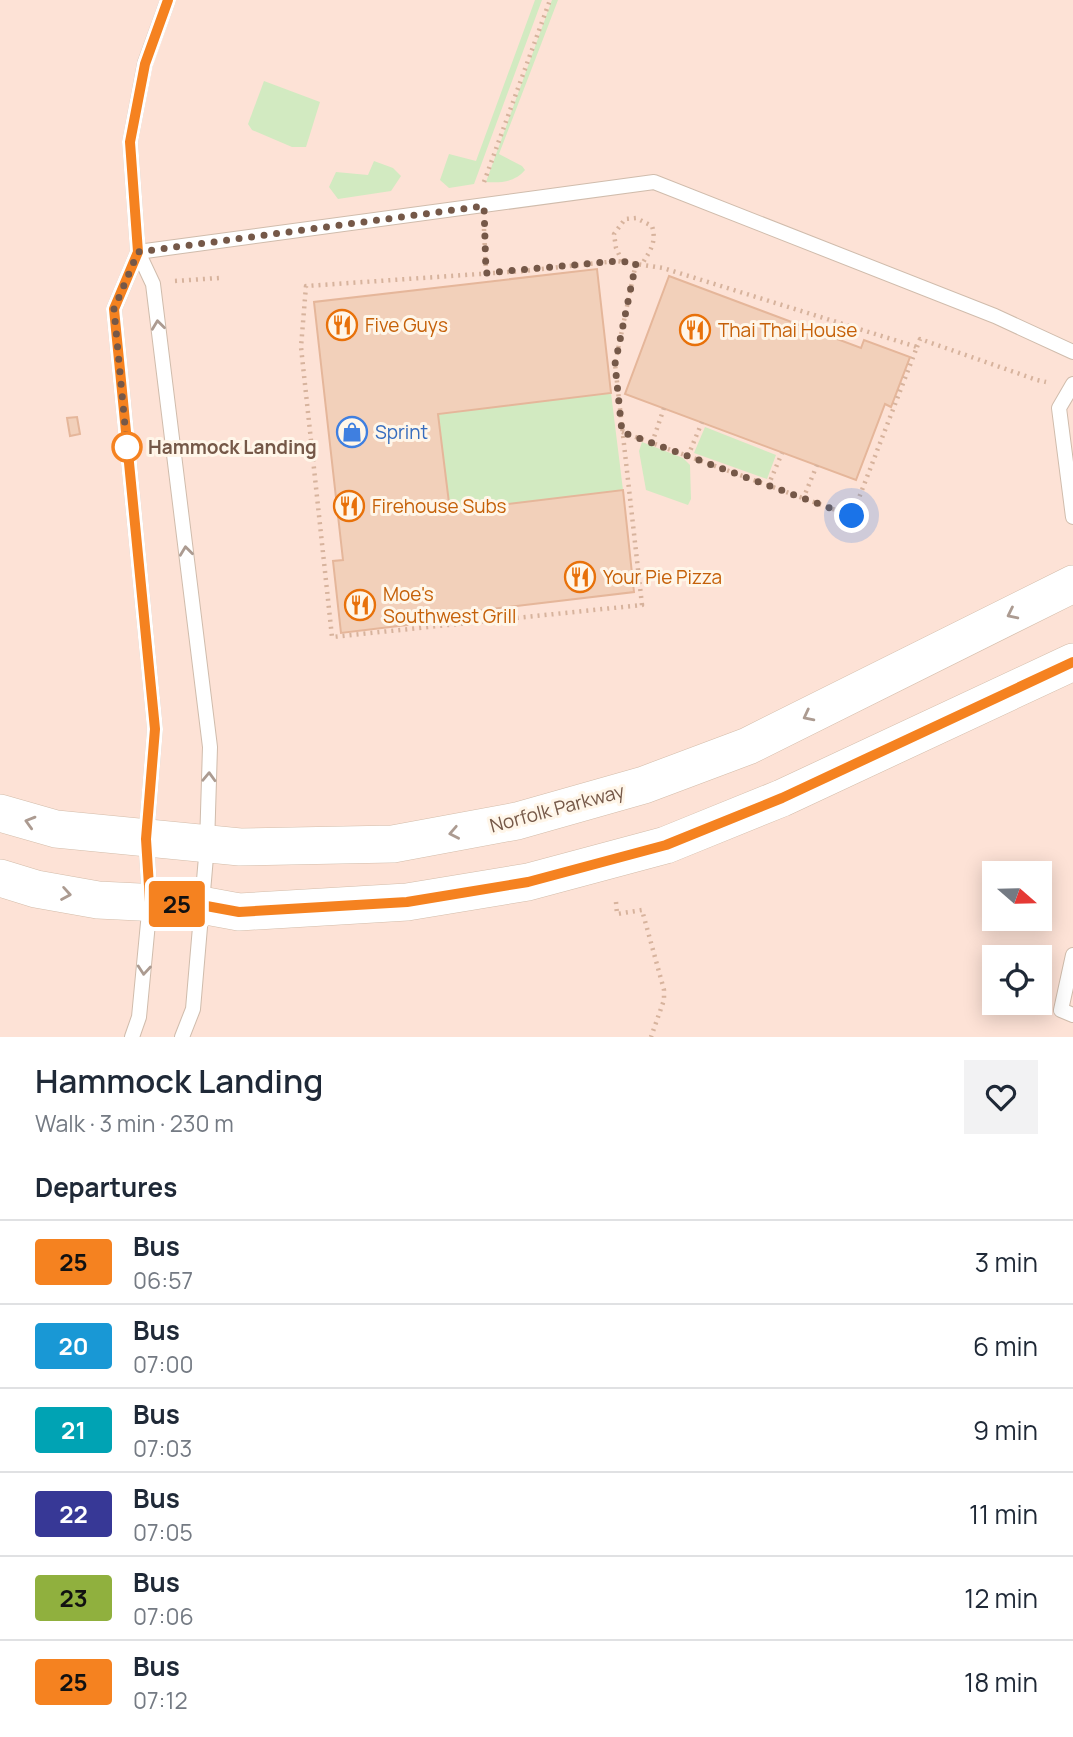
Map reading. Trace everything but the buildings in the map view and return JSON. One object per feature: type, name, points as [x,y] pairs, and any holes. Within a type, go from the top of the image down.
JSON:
[{"type":"street","name":"Norfolk Parkway","points":[[0,813],[55,829],[240,847],[393,844],[517,821],[644,785],[748,746],[1073,584]]},
{"type":"street","points":[[0,878],[36,889],[97,900],[201,905],[239,912],[407,902],[528,882],[666,845],[782,798],[1073,662]]},
{"type":"lane","points":[[168,0],[145,64],[130,142],[138,252],[153,284],[210,747],[207,845],[192,1009],[182,1037]]},
{"type":"lane","points":[[138,252],[654,182],[995,316],[1073,352]]},
{"type":"lane","points":[[132,1037],[139,1017],[150,902],[146,839],[155,729],[114,309],[138,252]]},
{"type":"lane","points":[[1073,385],[1059,408],[1073,517]]},
{"type":"lane","points":[[1073,955],[1060,1010],[1073,1015]]},
{"type":"path","points":[[486,273],[483,185],[550,0]]},
{"type":"path","points":[[622,262],[614,234],[625,219],[636,218],[652,226],[655,237],[652,249],[639,264],[615,364],[642,605],[332,637],[301,346],[306,286],[622,262],[639,264],[663,268],[917,347]]},
{"type":"path","points":[[174,281],[219,278]]},
{"type":"path","points":[[622,432],[852,516],[919,339],[1037,380],[1073,385]]},
{"type":"path","points":[[652,443],[664,408]]},
{"type":"path","points":[[688,456],[702,422]]},
{"type":"path","points":[[768,486],[782,453]]},
{"type":"path","points":[[803,499],[817,465]]},
{"type":"path","points":[[616,902],[617,914],[642,910],[659,967],[664,1000],[651,1037]]},
{"type":"shaded area","name":"Hammock Landing","points":[[0,0],[1073,0],[1073,1037],[0,1037]]},
{"type":"green space","points":[[535,0],[542,0],[474,184],[449,188],[440,180],[449,154],[476,161]]},
{"type":"green space","points":[[552,0],[558,0],[499,154],[525,170],[507,181],[486,182]]},
{"type":"green space","points":[[264,81],[320,102],[306,147],[292,147],[252,130],[248,124]]},
{"type":"green space","points":[[374,161],[393,168],[401,176],[391,191],[338,199],[329,187],[336,172],[368,175]]},
{"type":"green space","points":[[611,393],[623,490],[450,511],[438,414]]},
{"type":"green space","points":[[705,427],[776,455],[767,479],[694,453]]},
{"type":"green space","points":[[642,442],[683,458],[690,465],[691,499],[688,505],[646,490],[639,451]]},
{"type":"bus line","name":"25","points":[[168,0],[145,64],[130,142],[138,252],[114,309],[155,729],[146,839],[150,902],[201,905],[239,912],[407,902],[528,882],[666,845],[782,798],[1073,662]]},
{"type":"place","name":"Five Guys","points":[[342,325]]},
{"type":"place","name":"Thai Thai House","points":[[695,330]]},
{"type":"place","name":"Sprint","points":[[352,432]]},
{"type":"place","name":"Hammock Landing","points":[[127,447]]},
{"type":"place","name":"Firehouse Subs","points":[[349,506]]},
{"type":"place","name":"Your Pie Pizza","points":[[580,577]]},
{"type":"place","name":"Moe's Southwest Grill","points":[[360,605]]},
{"type":"route","points":[[127,447],[114,309],[138,252],[484,206],[486,273],[617,261],[636,263],[622,341],[615,364],[622,432],[852,516]]}]
